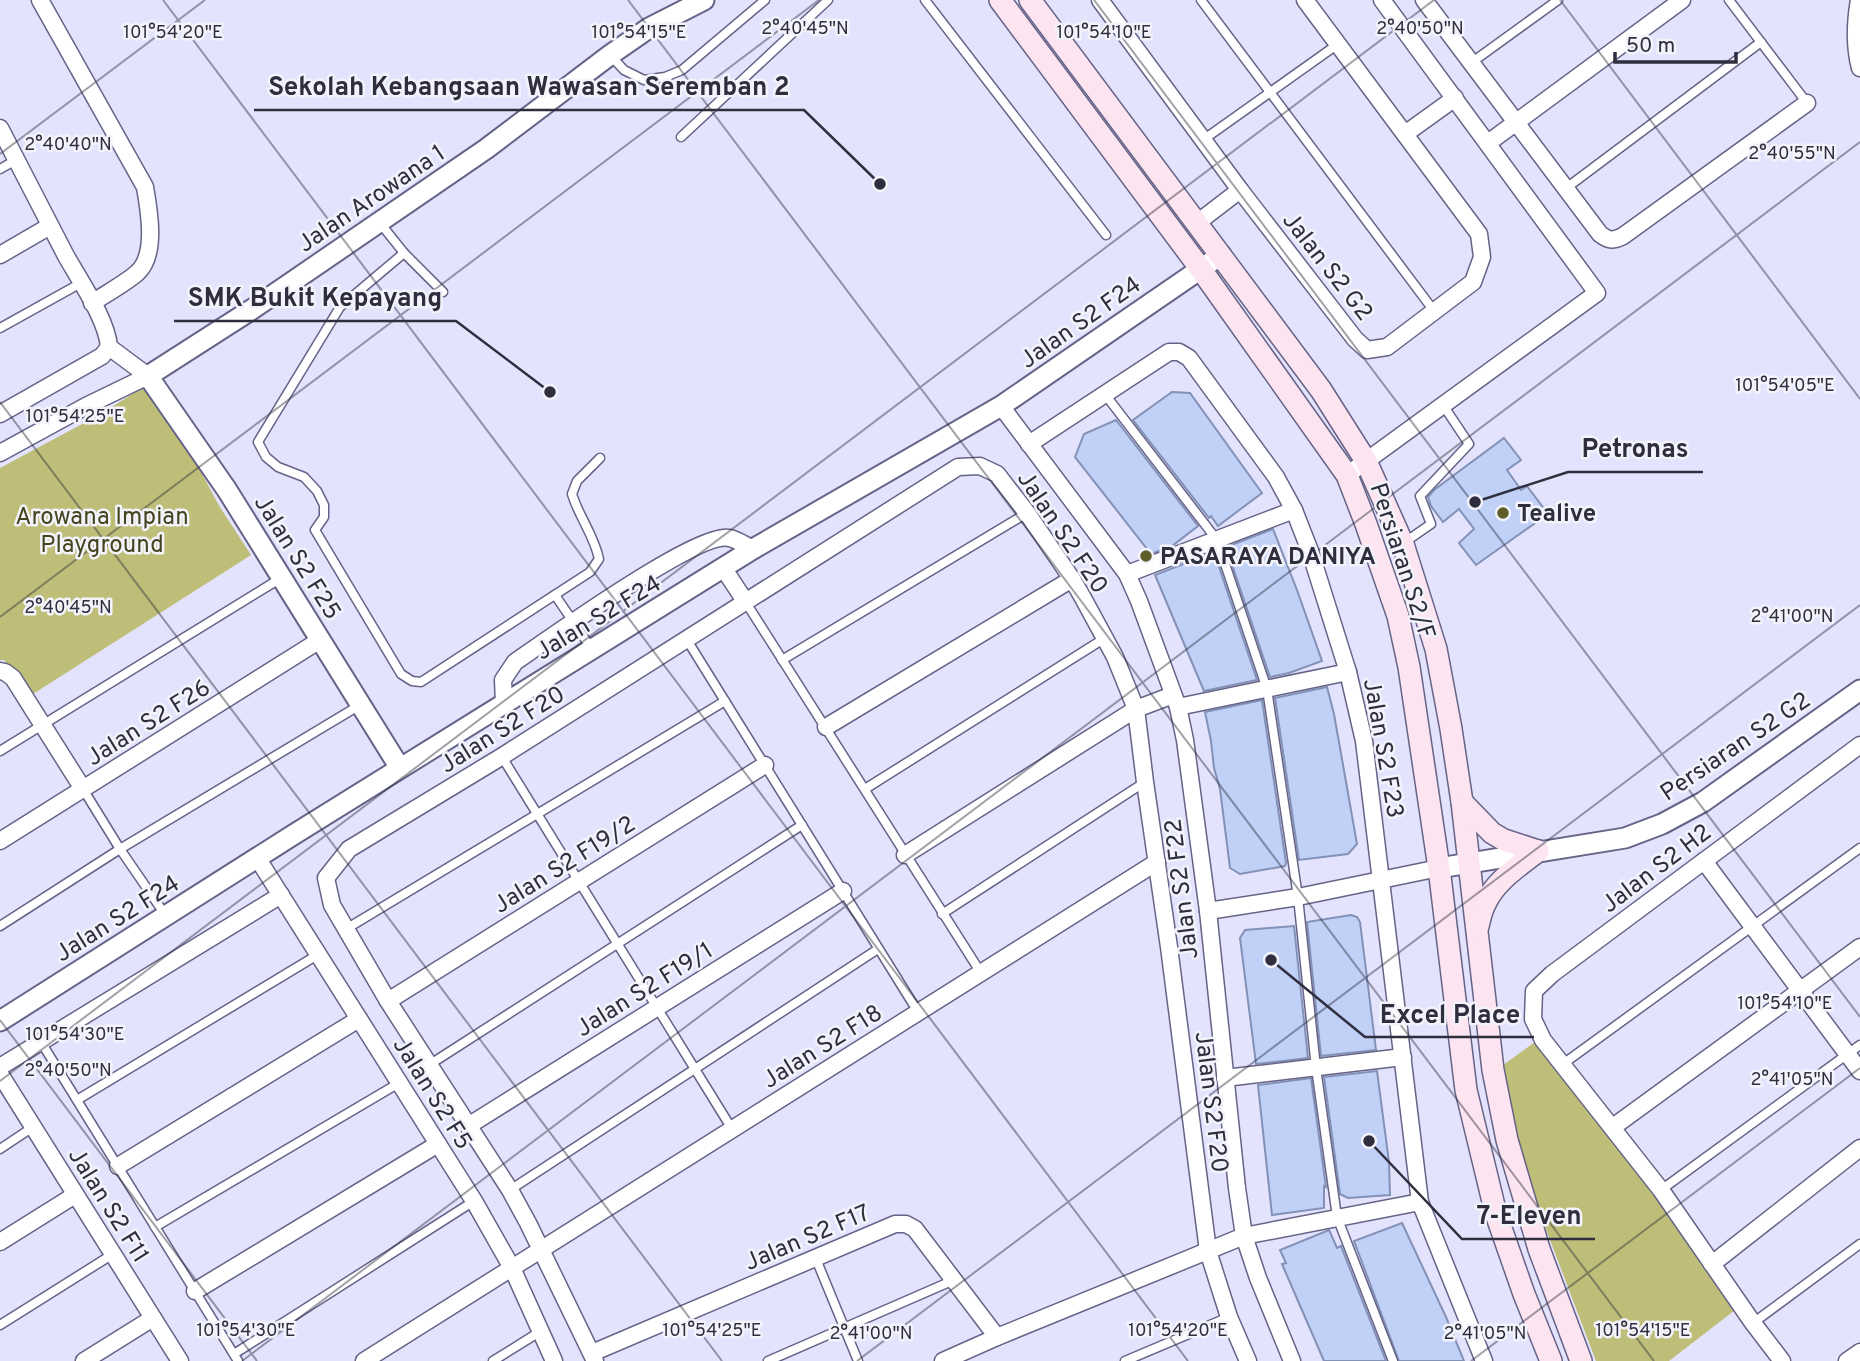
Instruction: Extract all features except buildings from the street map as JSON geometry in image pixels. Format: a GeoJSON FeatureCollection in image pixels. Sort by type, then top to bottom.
{"type":"FeatureCollection","features":[{"type":"Feature","properties":{"kind":"main road","name":"Persiaran S2/F"},"geometry":{"type":"LineString","coordinates":[[1000,0],[1200,268],[1347,475],[1398,616],[1416,707],[1466,1090],[1496,1214],[1551,1361]]}},
{"type":"Feature","properties":{"kind":"main road","name":"Persiaran S2/F"},"geometry":{"type":"LineString","coordinates":[[1030,0],[1321,390],[1366,461],[1403,544],[1436,649],[1451,729],[1493,1070],[1507,1140],[1539,1249],[1581,1361]]}},
{"type":"Feature","properties":{"kind":"main road"},"geometry":{"type":"LineString","coordinates":[[1462,802],[1492,833],[1504,840],[1538,851]]}},
{"type":"Feature","properties":{"kind":"main road"},"geometry":{"type":"LineString","coordinates":[[1477,930],[1490,893],[1538,851]]}},
{"type":"Feature","properties":{"kind":"street"},"geometry":{"type":"LineString","coordinates":[[40,0],[145,187],[149,210],[149,253],[139,272],[92,303]]}},
{"type":"Feature","properties":{"kind":"street","name":"Jalan Arowana 1"},"geometry":{"type":"LineString","coordinates":[[649,28],[677,0]]}},
{"type":"Feature","properties":{"kind":"street","name":"Jalan Arowana 1"},"geometry":{"type":"LineString","coordinates":[[0,453],[148,376],[251,310],[486,149],[649,28],[704,0]]}},
{"type":"Feature","properties":{"kind":"street","name":"Jalan S2 G2"},"geometry":{"type":"LineString","coordinates":[[1100,0],[1355,340],[1367,350],[1387,347],[1473,282],[1482,257],[1479,234],[1305,0]]}},
{"type":"Feature","properties":{"kind":"street"},"geometry":{"type":"LineString","coordinates":[[1347,475],[1597,293],[1382,0]]}},
{"type":"Feature","properties":{"kind":"street"},"geometry":{"type":"LineString","coordinates":[[1425,0],[1565,189],[1607,240],[1623,236],[1807,103]]}},
{"type":"Feature","properties":{"kind":"street"},"geometry":{"type":"LineString","coordinates":[[1488,143],[1682,0]]}},
{"type":"Feature","properties":{"kind":"street"},"geometry":{"type":"LineString","coordinates":[[1859,0],[1855,46],[1860,67]]}},
{"type":"Feature","properties":{"kind":"street"},"geometry":{"type":"LineString","coordinates":[[1405,134],[1455,97]]}},
{"type":"Feature","properties":{"kind":"street"},"geometry":{"type":"LineString","coordinates":[[0,128],[104,327],[109,347],[148,376]]}},
{"type":"Feature","properties":{"kind":"street"},"geometry":{"type":"LineString","coordinates":[[1197,223],[1240,190]]}},
{"type":"Feature","properties":{"kind":"street"},"geometry":{"type":"LineString","coordinates":[[0,255],[50,226]]}},
{"type":"Feature","properties":{"kind":"street","name":"Jalan S2 F24"},"geometry":{"type":"LineString","coordinates":[[0,1021],[753,549],[1002,406],[1221,255]]}},
{"type":"Feature","properties":{"kind":"street"},"geometry":{"type":"LineString","coordinates":[[0,414],[102,356],[109,347]]}},
{"type":"Feature","properties":{"kind":"street","name":"Jalan S2 F23"},"geometry":{"type":"LineString","coordinates":[[1030,444],[1169,352],[1179,352],[1189,358],[1276,477],[1294,510],[1310,551],[1348,672],[1364,741],[1420,1202],[1483,1361]]}},
{"type":"Feature","properties":{"kind":"street","name":"Jalan S2 F25"},"geometry":{"type":"LineString","coordinates":[[148,376],[282,577],[400,768]]}},
{"type":"Feature","properties":{"kind":"street","name":"Jalan S2 F22"},"geometry":{"type":"LineString","coordinates":[[1002,406],[1126,574],[1139,601],[1175,701],[1185,740],[1208,911],[1244,1236],[1292,1361]]}},
{"type":"Feature","properties":{"kind":"street","name":"Jalan S2 F20"},"geometry":{"type":"LineString","coordinates":[[594,1357],[510,1190],[388,1001],[332,905],[326,878],[349,849],[501,757],[958,467],[980,466],[997,474],[1072,579],[1115,657],[1136,709],[1208,1251],[1229,1317],[1248,1361]]}},
{"type":"Feature","properties":{"kind":"street"},"geometry":{"type":"LineString","coordinates":[[1126,574],[1294,510]]}},
{"type":"Feature","properties":{"kind":"street"},"geometry":{"type":"LineString","coordinates":[[504,703],[503,680],[515,662],[671,559],[705,542],[727,537],[753,549]]}},
{"type":"Feature","properties":{"kind":"street"},"geometry":{"type":"LineString","coordinates":[[724,569],[745,601]]}},
{"type":"Feature","properties":{"kind":"street"},"geometry":{"type":"LineString","coordinates":[[826,727],[1072,579]]}},
{"type":"Feature","properties":{"kind":"street","name":"Jalan S2 F26"},"geometry":{"type":"LineString","coordinates":[[0,841],[320,640]]}},
{"type":"Feature","properties":{"kind":"street"},"geometry":{"type":"LineString","coordinates":[[0,671],[13,678],[83,789]]}},
{"type":"Feature","properties":{"kind":"street"},"geometry":{"type":"LineString","coordinates":[[905,855],[1136,709],[1267,689],[1348,672]]}},
{"type":"Feature","properties":{"kind":"street","name":"Persiaran S2 G2"},"geometry":{"type":"LineString","coordinates":[[1439,868],[1625,838],[1662,824],[1703,802],[1860,690]]}},
{"type":"Feature","properties":{"kind":"street","name":"Jalan S2 H2"},"geometry":{"type":"LineString","coordinates":[[1563,1064],[1543,1040],[1533,1019],[1534,991],[1552,974],[1854,749]]}},
{"type":"Feature","properties":{"kind":"street","name":"Jalan S2 F19/2"},"geometry":{"type":"LineString","coordinates":[[388,1001],[765,765]]}},
{"type":"Feature","properties":{"kind":"street","name":"Jalan S2 F5"},"geometry":{"type":"LineString","coordinates":[[258,859],[474,1201],[512,1268],[554,1361]]}},
{"type":"Feature","properties":{"kind":"street"},"geometry":{"type":"LineString","coordinates":[[1704,861],[1801,991],[1854,1050],[1860,1071]]}},
{"type":"Feature","properties":{"kind":"street","name":"Jalan S2 F18"},"geometry":{"type":"LineString","coordinates":[[364,1361],[1157,862]]}},
{"type":"Feature","properties":{"kind":"street"},"geometry":{"type":"LineString","coordinates":[[1208,911],[1298,897],[1439,868]]}},
{"type":"Feature","properties":{"kind":"street","name":"Jalan S2 F19/1"},"geometry":{"type":"LineString","coordinates":[[468,1126],[843,891]]}},
{"type":"Feature","properties":{"kind":"street"},"geometry":{"type":"LineString","coordinates":[[0,1067],[281,895]]}},
{"type":"Feature","properties":{"kind":"street"},"geometry":{"type":"LineString","coordinates":[[1613,1127],[1860,947]]}},
{"type":"Feature","properties":{"kind":"street"},"geometry":{"type":"LineString","coordinates":[[118,1167],[359,1019]]}},
{"type":"Feature","properties":{"kind":"street"},"geometry":{"type":"LineString","coordinates":[[1225,1078],[1403,1056]]}},
{"type":"Feature","properties":{"kind":"street"},"geometry":{"type":"LineString","coordinates":[[1563,1064],[1661,1190],[1782,1361]]}},
{"type":"Feature","properties":{"kind":"street","name":"Jalan S2 F11"},"geometry":{"type":"LineString","coordinates":[[0,1074],[180,1361]]}},
{"type":"Feature","properties":{"kind":"street"},"geometry":{"type":"LineString","coordinates":[[195,1291],[438,1144]]}},
{"type":"Feature","properties":{"kind":"street"},"geometry":{"type":"LineString","coordinates":[[1712,1264],[1860,1148]]}},
{"type":"Feature","properties":{"kind":"street"},"geometry":{"type":"LineString","coordinates":[[0,1242],[75,1195]]}},
{"type":"Feature","properties":{"kind":"street"},"geometry":{"type":"LineString","coordinates":[[943,1361],[973,1355],[997,1337],[1244,1236],[1420,1202]]}},
{"type":"Feature","properties":{"kind":"street","name":"Jalan S2 F17"},"geometry":{"type":"LineString","coordinates":[[594,1357],[895,1224],[905,1224],[915,1229],[997,1337]]}},
{"type":"Feature","properties":{"kind":"street"},"geometry":{"type":"LineString","coordinates":[[84,1361],[153,1318]]}},
{"type":"Feature","properties":{"kind":"street"},"geometry":{"type":"LineString","coordinates":[[1847,1361],[1860,1352]]}},
{"type":"Feature","properties":{"kind":"lane"},"geometry":{"type":"LineString","coordinates":[[610,55],[624,70],[644,80],[665,77],[682,70],[765,0]]}},
{"type":"Feature","properties":{"kind":"lane"},"geometry":{"type":"LineString","coordinates":[[681,137],[828,0]]}},
{"type":"Feature","properties":{"kind":"lane"},"geometry":{"type":"LineString","coordinates":[[925,0],[1106,235]]}},
{"type":"Feature","properties":{"kind":"lane"},"geometry":{"type":"LineString","coordinates":[[1201,0],[1434,311]]}},
{"type":"Feature","properties":{"kind":"lane"},"geometry":{"type":"LineString","coordinates":[[1471,63],[1558,0]]}},
{"type":"Feature","properties":{"kind":"lane"},"geometry":{"type":"LineString","coordinates":[[1729,0],[1807,103]]}},
{"type":"Feature","properties":{"kind":"lane"},"geometry":{"type":"LineString","coordinates":[[1565,189],[1761,42]]}},
{"type":"Feature","properties":{"kind":"lane"},"geometry":{"type":"LineString","coordinates":[[1203,140],[1338,44]]}},
{"type":"Feature","properties":{"kind":"lane"},"geometry":{"type":"LineString","coordinates":[[0,169],[16,160]]}},
{"type":"Feature","properties":{"kind":"lane"},"geometry":{"type":"LineString","coordinates":[[379,222],[404,253],[443,292]]}},
{"type":"Feature","properties":{"kind":"lane"},"geometry":{"type":"LineString","coordinates":[[404,253],[341,307],[258,442],[266,457],[278,467],[304,477],[317,491],[324,505],[324,516],[315,530],[401,674],[412,681],[421,682],[590,572],[599,559],[596,543],[576,507],[572,494],[577,481],[600,458]]}},
{"type":"Feature","properties":{"kind":"lane"},"geometry":{"type":"LineString","coordinates":[[0,328],[81,283]]}},
{"type":"Feature","properties":{"kind":"lane"},"geometry":{"type":"LineString","coordinates":[[1104,393],[1217,540],[1267,689],[1298,897],[1316,1068],[1336,1217],[1394,1361]]}},
{"type":"Feature","properties":{"kind":"lane"},"geometry":{"type":"LineString","coordinates":[[1403,544],[1431,523],[1420,496],[1469,444],[1443,405]]}},
{"type":"Feature","properties":{"kind":"lane"},"geometry":{"type":"LineString","coordinates":[[782,660],[1027,513]]}},
{"type":"Feature","properties":{"kind":"lane"},"geometry":{"type":"LineString","coordinates":[[0,751],[282,577]]}},
{"type":"Feature","properties":{"kind":"lane"},"geometry":{"type":"LineString","coordinates":[[555,595],[592,651]]}},
{"type":"Feature","properties":{"kind":"lane"},"geometry":{"type":"LineString","coordinates":[[745,601],[981,973]]}},
{"type":"Feature","properties":{"kind":"lane"},"geometry":{"type":"LineString","coordinates":[[865,789],[1105,638]]}},
{"type":"Feature","properties":{"kind":"lane"},"geometry":{"type":"LineString","coordinates":[[687,640],[918,1013]]}},
{"type":"Feature","properties":{"kind":"lane"},"geometry":{"type":"LineString","coordinates":[[346,929],[725,701]]}},
{"type":"Feature","properties":{"kind":"lane"},"geometry":{"type":"LineString","coordinates":[[0,926],[120,849],[360,705]]}},
{"type":"Feature","properties":{"kind":"lane"},"geometry":{"type":"LineString","coordinates":[[501,757],[732,1129]]}},
{"type":"Feature","properties":{"kind":"lane"},"geometry":{"type":"LineString","coordinates":[[942,914],[1144,782]]}},
{"type":"Feature","properties":{"kind":"lane"},"geometry":{"type":"LineString","coordinates":[[83,789],[166,916]]}},
{"type":"Feature","properties":{"kind":"lane"},"geometry":{"type":"LineString","coordinates":[[429,1065],[802,825]]}},
{"type":"Feature","properties":{"kind":"lane"},"geometry":{"type":"LineString","coordinates":[[1563,1064],[1860,848]]}},
{"type":"Feature","properties":{"kind":"lane"},"geometry":{"type":"LineString","coordinates":[[510,1190],[878,948]]}},
{"type":"Feature","properties":{"kind":"lane"},"geometry":{"type":"LineString","coordinates":[[77,1100],[319,954]]}},
{"type":"Feature","properties":{"kind":"lane"},"geometry":{"type":"LineString","coordinates":[[41,1042],[236,1357],[474,1201]]}},
{"type":"Feature","properties":{"kind":"lane"},"geometry":{"type":"LineString","coordinates":[[1661,1190],[1854,1050]]}},
{"type":"Feature","properties":{"kind":"lane"},"geometry":{"type":"LineString","coordinates":[[155,1227],[399,1083]]}},
{"type":"Feature","properties":{"kind":"lane"},"geometry":{"type":"LineString","coordinates":[[0,1149],[33,1127]]}},
{"type":"Feature","properties":{"kind":"lane"},"geometry":{"type":"LineString","coordinates":[[1753,1323],[1860,1244]]}},
{"type":"Feature","properties":{"kind":"lane"},"geometry":{"type":"LineString","coordinates":[[0,1325],[113,1254]]}},
{"type":"Feature","properties":{"kind":"lane"},"geometry":{"type":"LineString","coordinates":[[816,1259],[858,1361]]}},
{"type":"Feature","properties":{"kind":"lane"},"geometry":{"type":"LineString","coordinates":[[768,1361],[954,1280]]}},
{"type":"Feature","properties":{"kind":"lane"},"geometry":{"type":"LineString","coordinates":[[1125,1361],[1229,1317]]}},
{"type":"Feature","properties":{"kind":"lane"},"geometry":{"type":"LineString","coordinates":[[493,1361],[541,1331]]}},
{"type":"Feature","properties":{"kind":"green space","name":"Arowana Impian Playground"},"geometry":{"type":"Polygon","coordinates":[[[153,381],[218,504],[251,555],[33,694],[4,660],[0,660],[0,468],[99,415],[153,381]]]}},
{"type":"Feature","properties":{"kind":"green space"},"geometry":{"type":"Polygon","coordinates":[[[1539,1039],[1739,1307],[1669,1361],[1596,1361],[1511,1137],[1499,1068],[1539,1039]]]}},
{"type":"Feature","properties":{"kind":"place","name":"Sekolah Kebangsaan Wawasan Seremban 2"},"geometry":{"type":"Point","coordinates":[880,184]}},
{"type":"Feature","properties":{"kind":"place","name":"SMK Bukit Kepayang"},"geometry":{"type":"Point","coordinates":[550,392]}},
{"type":"Feature","properties":{"kind":"place","name":"Petronas"},"geometry":{"type":"Point","coordinates":[1475,502]}},
{"type":"Feature","properties":{"kind":"place","name":"Tealive"},"geometry":{"type":"Point","coordinates":[1503,513]}},
{"type":"Feature","properties":{"kind":"place","name":"PASARAYA DANIYA"},"geometry":{"type":"Point","coordinates":[1146,556]}},
{"type":"Feature","properties":{"kind":"place","name":"Excel Place"},"geometry":{"type":"Point","coordinates":[1271,960]}},
{"type":"Feature","properties":{"kind":"place","name":"7-Eleven"},"geometry":{"type":"Point","coordinates":[1369,1141]}}]}
